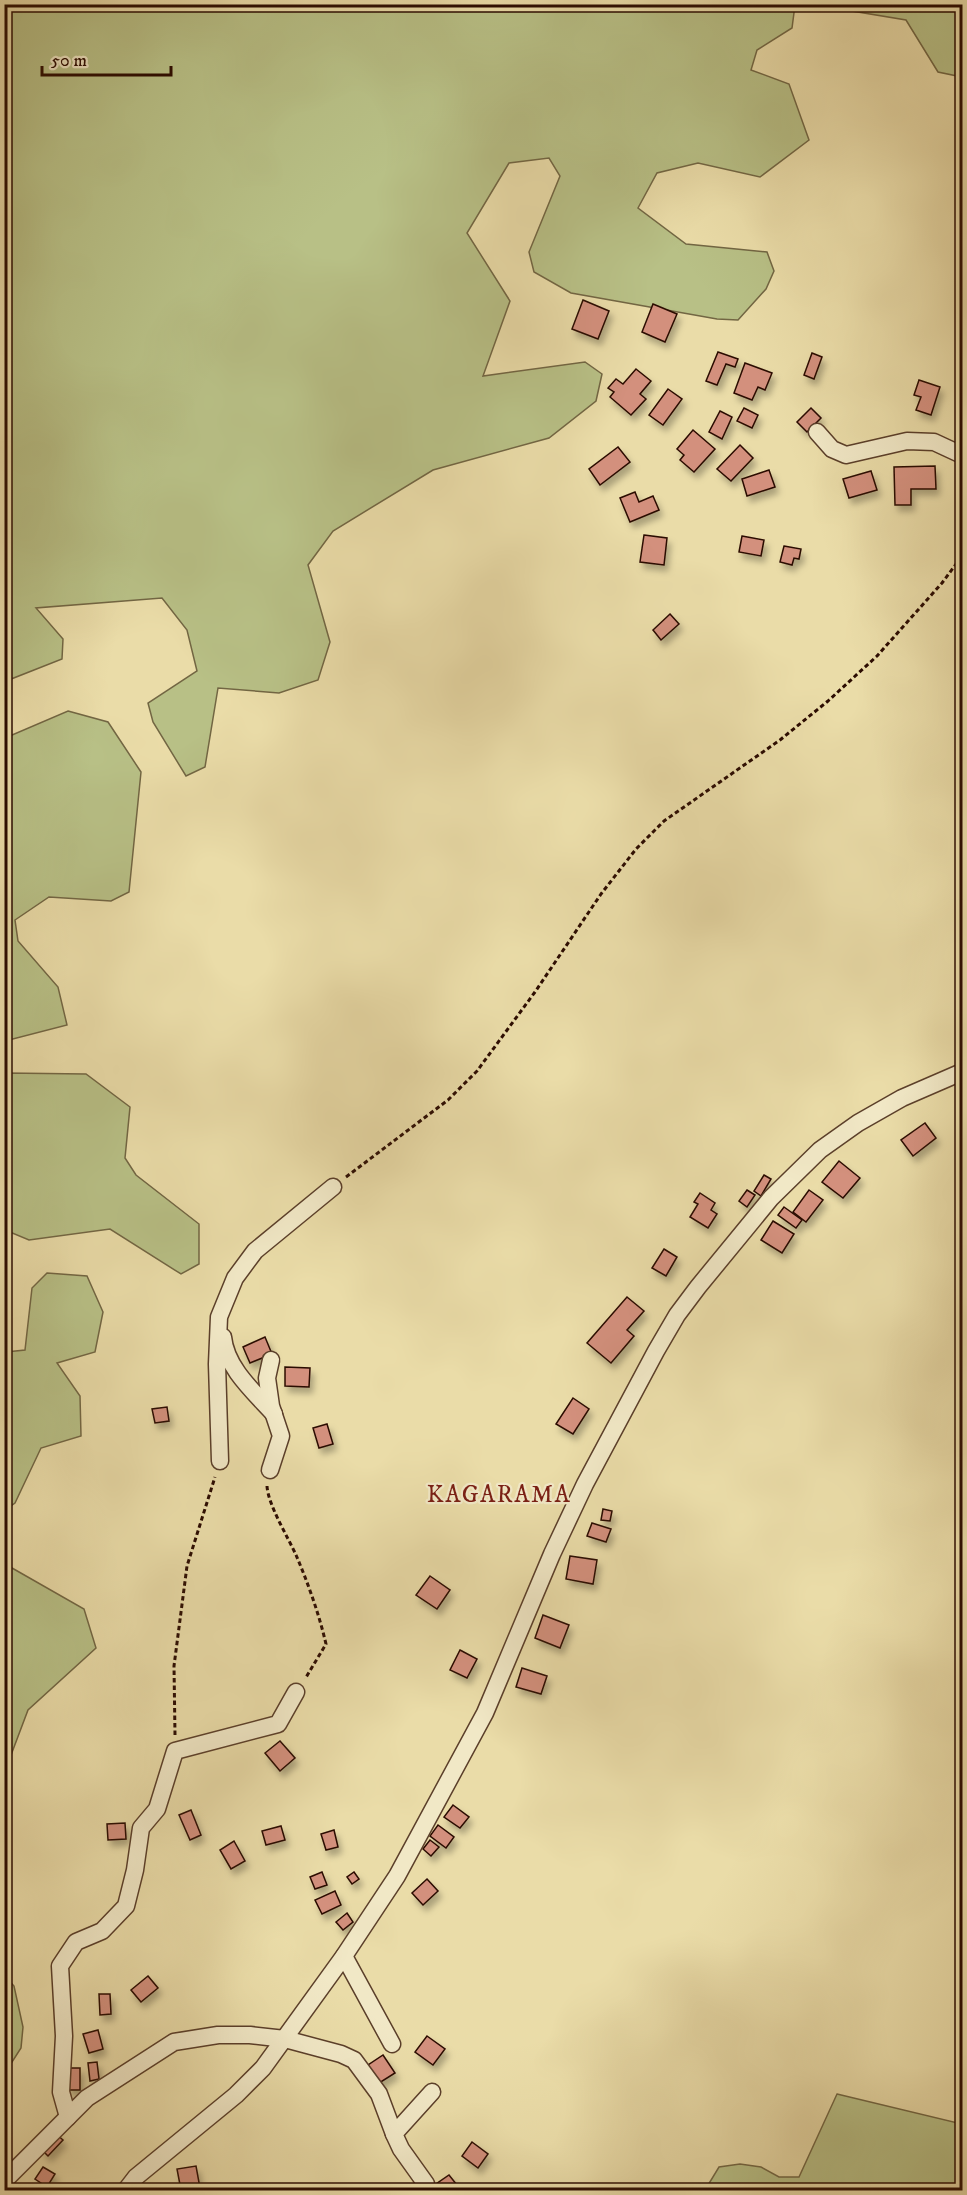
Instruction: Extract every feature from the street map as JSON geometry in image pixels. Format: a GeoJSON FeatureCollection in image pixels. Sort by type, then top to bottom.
{"type":"FeatureCollection","features":[{"type":"Feature","properties":{"kind":"street"},"geometry":{"type":"LineString","coordinates":[[817,432],[832,449],[846,456],[907,441],[934,442],[963,455]]}},
{"type":"Feature","properties":{"kind":"street"},"geometry":{"type":"LineString","coordinates":[[126,2190],[136,2177],[236,2095],[263,2068],[344,1956],[397,1876],[485,1713],[552,1554],[585,1484],[677,1315],[771,1198],[820,1150],[858,1123],[893,1103],[963,1071]]}},
{"type":"Feature","properties":{"kind":"street"},"geometry":{"type":"LineString","coordinates":[[220,1461],[216,1365],[219,1317],[235,1278],[255,1251],[333,1187]]}},
{"type":"Feature","properties":{"kind":"street"},"geometry":{"type":"LineString","coordinates":[[219,1317],[224,1350],[242,1379],[274,1414]]}},
{"type":"Feature","properties":{"kind":"street"},"geometry":{"type":"LineString","coordinates":[[270,1470],[281,1436],[267,1378],[271,1360]]}},
{"type":"Feature","properties":{"kind":"street"},"geometry":{"type":"LineString","coordinates":[[68,2117],[61,2092],[64,2036],[60,1966],[76,1942],[102,1931],[126,1906],[135,1870],[141,1828],[158,1809],[175,1751],[278,1724],[296,1692]]}},
{"type":"Feature","properties":{"kind":"street"},"geometry":{"type":"LineString","coordinates":[[344,1956],[392,2044]]}},
{"type":"Feature","properties":{"kind":"street"},"geometry":{"type":"LineString","coordinates":[[4,2181],[87,2098],[174,2042],[218,2035],[250,2035],[285,2039],[341,2054],[354,2060],[380,2094],[401,2149],[426,2184]]}},
{"type":"Feature","properties":{"kind":"street"},"geometry":{"type":"LineString","coordinates":[[394,2134],[432,2092]]}},
{"type":"Feature","properties":{"kind":"street"},"geometry":{"type":"LineString","coordinates":[[8,2190],[26,2161]]}},
{"type":"Feature","properties":{"kind":"path"},"geometry":{"type":"LineString","coordinates":[[333,1187],[448,1100],[477,1071],[535,992],[601,894],[636,849],[664,821],[780,740],[828,701],[877,656],[942,584],[962,556]]}},
{"type":"Feature","properties":{"kind":"path"},"geometry":{"type":"LineString","coordinates":[[175,1751],[174,1666],[187,1566],[220,1461]]}},
{"type":"Feature","properties":{"kind":"path"},"geometry":{"type":"LineString","coordinates":[[270,1470],[267,1489],[297,1557],[322,1626],[326,1644],[296,1692]]}},
{"type":"Feature","properties":{"kind":"green space"},"geometry":{"type":"Polygon","coordinates":[[[4,5],[795,5],[792,28],[757,50],[751,70],[789,84],[809,140],[760,177],[698,163],[657,173],[638,208],[686,244],[767,252],[774,271],[766,289],[738,320],[717,319],[571,293],[534,272],[529,252],[560,176],[549,158],[509,163],[467,233],[510,301],[483,376],[585,362],[602,374],[596,401],[549,438],[433,470],[333,531],[308,565],[330,642],[318,680],[279,693],[218,688],[205,767],[186,776],[153,722],[148,703],[197,671],[187,630],[162,598],[36,608],[63,639],[62,659],[5,680],[4,5]]]}},
{"type":"Feature","properties":{"kind":"green space"},"geometry":{"type":"Polygon","coordinates":[[[844,5],[962,5],[962,77],[938,72],[906,20],[846,10],[844,5]]]}},
{"type":"Feature","properties":{"kind":"green space"},"geometry":{"type":"Polygon","coordinates":[[[68,711],[108,722],[141,772],[129,892],[111,901],[49,897],[15,920],[18,941],[58,987],[67,1025],[9,1040],[4,1038],[5,738],[68,711]]]}},
{"type":"Feature","properties":{"kind":"green space"},"geometry":{"type":"Polygon","coordinates":[[[5,1073],[86,1074],[130,1107],[125,1158],[136,1175],[199,1224],[199,1264],[181,1274],[110,1229],[29,1240],[5,1230],[5,1073]]]}},
{"type":"Feature","properties":{"kind":"green space"},"geometry":{"type":"Polygon","coordinates":[[[47,1273],[87,1276],[103,1312],[95,1352],[57,1363],[80,1396],[81,1436],[41,1448],[15,1503],[5,1510],[5,1350],[6,1352],[25,1350],[32,1288],[47,1273]]]}},
{"type":"Feature","properties":{"kind":"green space"},"geometry":{"type":"Polygon","coordinates":[[[5,1564],[84,1609],[96,1648],[28,1710],[5,1771],[5,1564]]]}},
{"type":"Feature","properties":{"kind":"green space"},"geometry":{"type":"Polygon","coordinates":[[[5,1976],[14,1986],[23,2027],[21,2048],[5,2073],[5,1976]]]}},
{"type":"Feature","properties":{"kind":"green space"},"geometry":{"type":"Polygon","coordinates":[[[837,2094],[962,2124],[962,2190],[705,2190],[719,2167],[740,2164],[761,2167],[779,2177],[799,2177],[837,2094]]]}},
{"type":"Feature","properties":{"kind":"building"},"geometry":{"type":"Polygon","coordinates":[[[583,300],[609,311],[598,339],[572,329],[583,300]]]}},
{"type":"Feature","properties":{"kind":"building"},"geometry":{"type":"Polygon","coordinates":[[[653,304],[677,314],[665,342],[642,332],[653,304]]]}},
{"type":"Feature","properties":{"kind":"building"},"geometry":{"type":"Polygon","coordinates":[[[718,352],[738,359],[735,367],[726,364],[717,385],[706,381],[718,352]]]}},
{"type":"Feature","properties":{"kind":"building"},"geometry":{"type":"Polygon","coordinates":[[[812,353],[822,357],[814,379],[804,375],[812,353]]]}},
{"type":"Feature","properties":{"kind":"building"},"geometry":{"type":"Polygon","coordinates":[[[745,363],[772,373],[765,390],[758,387],[752,400],[734,393],[745,363]]]}},
{"type":"Feature","properties":{"kind":"building"},"geometry":{"type":"Polygon","coordinates":[[[636,369],[651,381],[640,394],[646,399],[631,415],[610,397],[614,392],[608,388],[616,379],[623,384],[636,369]]]}},
{"type":"Feature","properties":{"kind":"building"},"geometry":{"type":"Polygon","coordinates":[[[919,380],[940,387],[931,415],[916,410],[921,397],[914,395],[919,380]]]}},
{"type":"Feature","properties":{"kind":"building"},"geometry":{"type":"Polygon","coordinates":[[[668,389],[682,399],[663,425],[649,415],[668,389]]]}},
{"type":"Feature","properties":{"kind":"building"},"geometry":{"type":"Polygon","coordinates":[[[744,408],[758,415],[752,428],[737,421],[744,408]]]}},
{"type":"Feature","properties":{"kind":"building"},"geometry":{"type":"Polygon","coordinates":[[[811,408],[821,418],[807,432],[797,422],[811,408]]]}},
{"type":"Feature","properties":{"kind":"building"},"geometry":{"type":"Polygon","coordinates":[[[720,411],[732,417],[722,439],[709,432],[720,411]]]}},
{"type":"Feature","properties":{"kind":"building"},"geometry":{"type":"Polygon","coordinates":[[[693,430],[715,449],[694,472],[680,460],[684,455],[677,449],[693,430]]]}},
{"type":"Feature","properties":{"kind":"building"},"geometry":{"type":"Polygon","coordinates":[[[740,445],[753,458],[731,481],[717,469],[740,445]]]}},
{"type":"Feature","properties":{"kind":"building"},"geometry":{"type":"Polygon","coordinates":[[[618,447],[630,462],[600,485],[589,469],[618,447]]]}},
{"type":"Feature","properties":{"kind":"building"},"geometry":{"type":"Polygon","coordinates":[[[935,466],[936,489],[911,489],[911,505],[895,505],[894,467],[935,466]]]}},
{"type":"Feature","properties":{"kind":"building"},"geometry":{"type":"Polygon","coordinates":[[[769,470],[775,487],[747,496],[742,479],[769,470]]]}},
{"type":"Feature","properties":{"kind":"building"},"geometry":{"type":"Polygon","coordinates":[[[871,471],[877,490],[849,498],[843,479],[871,471]]]}},
{"type":"Feature","properties":{"kind":"building"},"geometry":{"type":"Polygon","coordinates":[[[635,492],[639,502],[653,496],[659,510],[630,522],[620,498],[635,492]]]}},
{"type":"Feature","properties":{"kind":"building"},"geometry":{"type":"Polygon","coordinates":[[[644,535],[667,538],[664,565],[640,562],[644,535]]]}},
{"type":"Feature","properties":{"kind":"building"},"geometry":{"type":"Polygon","coordinates":[[[742,536],[764,540],[761,556],[739,552],[742,536]]]}},
{"type":"Feature","properties":{"kind":"building"},"geometry":{"type":"Polygon","coordinates":[[[784,546],[801,549],[799,559],[794,558],[792,565],[780,562],[784,546]]]}},
{"type":"Feature","properties":{"kind":"building"},"geometry":{"type":"Polygon","coordinates":[[[670,614],[679,624],[661,640],[653,630],[670,614]]]}},
{"type":"Feature","properties":{"kind":"building"},"geometry":{"type":"Polygon","coordinates":[[[925,1123],[936,1138],[913,1156],[901,1140],[925,1123]]]}},
{"type":"Feature","properties":{"kind":"building"},"geometry":{"type":"Polygon","coordinates":[[[839,1161],[860,1178],[843,1198],[822,1182],[839,1161]]]}},
{"type":"Feature","properties":{"kind":"building"},"geometry":{"type":"Polygon","coordinates":[[[764,1175],[771,1179],[761,1196],[754,1191],[764,1175]]]}},
{"type":"Feature","properties":{"kind":"building"},"geometry":{"type":"Polygon","coordinates":[[[747,1190],[755,1195],[747,1207],[739,1201],[747,1190]]]}},
{"type":"Feature","properties":{"kind":"building"},"geometry":{"type":"Polygon","coordinates":[[[809,1190],[823,1200],[806,1222],[793,1212],[809,1190]]]}},
{"type":"Feature","properties":{"kind":"building"},"geometry":{"type":"Polygon","coordinates":[[[700,1193],[715,1203],[711,1210],[717,1214],[708,1228],[690,1217],[698,1204],[694,1202],[700,1193]]]}},
{"type":"Feature","properties":{"kind":"building"},"geometry":{"type":"Polygon","coordinates":[[[784,1207],[802,1220],[796,1228],[778,1215],[784,1207]]]}},
{"type":"Feature","properties":{"kind":"building"},"geometry":{"type":"Polygon","coordinates":[[[773,1221],[794,1234],[782,1253],[761,1240],[773,1221]]]}},
{"type":"Feature","properties":{"kind":"building"},"geometry":{"type":"Polygon","coordinates":[[[664,1249],[677,1257],[666,1276],[652,1268],[664,1249]]]}},
{"type":"Feature","properties":{"kind":"building"},"geometry":{"type":"Polygon","coordinates":[[[627,1297],[644,1311],[627,1330],[634,1336],[611,1363],[587,1343],[627,1297]]]}},
{"type":"Feature","properties":{"kind":"building"},"geometry":{"type":"Polygon","coordinates":[[[265,1337],[272,1354],[250,1363],[243,1347],[265,1337]]]}},
{"type":"Feature","properties":{"kind":"building"},"geometry":{"type":"Polygon","coordinates":[[[285,1367],[310,1368],[309,1387],[285,1386],[285,1367]]]}},
{"type":"Feature","properties":{"kind":"building"},"geometry":{"type":"Polygon","coordinates":[[[573,1398],[589,1409],[573,1434],[556,1424],[573,1398]]]}},
{"type":"Feature","properties":{"kind":"building"},"geometry":{"type":"Polygon","coordinates":[[[167,1407],[169,1421],[155,1423],[152,1409],[167,1407]]]}},
{"type":"Feature","properties":{"kind":"building"},"geometry":{"type":"Polygon","coordinates":[[[327,1424],[333,1444],[319,1448],[313,1428],[327,1424]]]}},
{"type":"Feature","properties":{"kind":"building"},"geometry":{"type":"Polygon","coordinates":[[[603,1509],[612,1511],[610,1521],[601,1520],[603,1509]]]}},
{"type":"Feature","properties":{"kind":"building"},"geometry":{"type":"Polygon","coordinates":[[[592,1523],[611,1529],[606,1542],[587,1536],[592,1523]]]}},
{"type":"Feature","properties":{"kind":"building"},"geometry":{"type":"Polygon","coordinates":[[[570,1556],[597,1560],[593,1584],[566,1579],[570,1556]]]}},
{"type":"Feature","properties":{"kind":"building"},"geometry":{"type":"Polygon","coordinates":[[[430,1576],[450,1590],[437,1609],[416,1595],[430,1576]]]}},
{"type":"Feature","properties":{"kind":"building"},"geometry":{"type":"Polygon","coordinates":[[[543,1615],[569,1625],[560,1648],[535,1638],[543,1615]]]}},
{"type":"Feature","properties":{"kind":"building"},"geometry":{"type":"Polygon","coordinates":[[[460,1650],[477,1659],[467,1678],[450,1670],[460,1650]]]}},
{"type":"Feature","properties":{"kind":"building"},"geometry":{"type":"Polygon","coordinates":[[[522,1668],[547,1676],[541,1694],[516,1687],[522,1668]]]}},
{"type":"Feature","properties":{"kind":"building"},"geometry":{"type":"Polygon","coordinates":[[[280,1741],[295,1758],[280,1771],[265,1753],[280,1741]]]}},
{"type":"Feature","properties":{"kind":"building"},"geometry":{"type":"Polygon","coordinates":[[[453,1805],[469,1817],[460,1828],[444,1817],[453,1805]]]}},
{"type":"Feature","properties":{"kind":"building"},"geometry":{"type":"Polygon","coordinates":[[[191,1810],[201,1835],[190,1840],[179,1815],[191,1810]]]}},
{"type":"Feature","properties":{"kind":"building"},"geometry":{"type":"Polygon","coordinates":[[[125,1823],[126,1839],[108,1840],[107,1824],[125,1823]]]}},
{"type":"Feature","properties":{"kind":"building"},"geometry":{"type":"Polygon","coordinates":[[[438,1825],[454,1837],[446,1848],[430,1836],[438,1825]]]}},
{"type":"Feature","properties":{"kind":"building"},"geometry":{"type":"Polygon","coordinates":[[[281,1826],[285,1840],[266,1845],[262,1831],[281,1826]]]}},
{"type":"Feature","properties":{"kind":"building"},"geometry":{"type":"Polygon","coordinates":[[[334,1830],[338,1847],[326,1850],[321,1834],[334,1830]]]}},
{"type":"Feature","properties":{"kind":"building"},"geometry":{"type":"Polygon","coordinates":[[[430,1840],[439,1847],[431,1856],[423,1849],[430,1840]]]}},
{"type":"Feature","properties":{"kind":"building"},"geometry":{"type":"Polygon","coordinates":[[[234,1841],[245,1861],[231,1869],[220,1850],[234,1841]]]}},
{"type":"Feature","properties":{"kind":"building"},"geometry":{"type":"Polygon","coordinates":[[[322,1872],[327,1885],[315,1889],[310,1877],[322,1872]]]}},
{"type":"Feature","properties":{"kind":"building"},"geometry":{"type":"Polygon","coordinates":[[[354,1872],[359,1879],[352,1884],[347,1877],[354,1872]]]}},
{"type":"Feature","properties":{"kind":"building"},"geometry":{"type":"Polygon","coordinates":[[[427,1879],[438,1891],[423,1905],[412,1893],[427,1879]]]}},
{"type":"Feature","properties":{"kind":"building"},"geometry":{"type":"Polygon","coordinates":[[[335,1891],[341,1905],[322,1914],[315,1900],[335,1891]]]}},
{"type":"Feature","properties":{"kind":"building"},"geometry":{"type":"Polygon","coordinates":[[[347,1913],[353,1922],[343,1930],[336,1922],[347,1913]]]}},
{"type":"Feature","properties":{"kind":"building"},"geometry":{"type":"Polygon","coordinates":[[[148,1976],[158,1988],[141,2002],[131,1990],[148,1976]]]}},
{"type":"Feature","properties":{"kind":"building"},"geometry":{"type":"Polygon","coordinates":[[[99,1994],[110,1994],[111,2014],[100,2015],[99,1994]]]}},
{"type":"Feature","properties":{"kind":"building"},"geometry":{"type":"Polygon","coordinates":[[[98,2030],[103,2049],[89,2053],[83,2034],[98,2030]]]}},
{"type":"Feature","properties":{"kind":"building"},"geometry":{"type":"Polygon","coordinates":[[[427,2036],[445,2049],[433,2065],[415,2052],[427,2036]]]}},
{"type":"Feature","properties":{"kind":"building"},"geometry":{"type":"Polygon","coordinates":[[[383,2055],[395,2073],[376,2085],[365,2067],[383,2055]]]}},
{"type":"Feature","properties":{"kind":"building"},"geometry":{"type":"Polygon","coordinates":[[[97,2062],[99,2079],[90,2081],[88,2063],[97,2062]]]}},
{"type":"Feature","properties":{"kind":"building"},"geometry":{"type":"Polygon","coordinates":[[[68,2068],[80,2068],[80,2090],[68,2090],[68,2068]]]}},
{"type":"Feature","properties":{"kind":"building"},"geometry":{"type":"Polygon","coordinates":[[[55,2133],[63,2140],[48,2156],[41,2149],[55,2133]]]}},
{"type":"Feature","properties":{"kind":"building"},"geometry":{"type":"Polygon","coordinates":[[[472,2142],[488,2154],[478,2168],[462,2156],[472,2142]]]}},
{"type":"Feature","properties":{"kind":"building"},"geometry":{"type":"Polygon","coordinates":[[[196,2166],[200,2188],[181,2190],[177,2169],[196,2166]]]}},
{"type":"Feature","properties":{"kind":"building"},"geometry":{"type":"Polygon","coordinates":[[[43,2167],[55,2174],[47,2187],[35,2179],[43,2167]]]}},
{"type":"Feature","properties":{"kind":"building"},"geometry":{"type":"Polygon","coordinates":[[[449,2175],[461,2190],[441,2190],[436,2184],[449,2175]]]}},
{"type":"Feature","properties":{"kind":"district","name":"KAGARAMA"},"geometry":{"type":"Point","coordinates":[499,1494]}}]}
